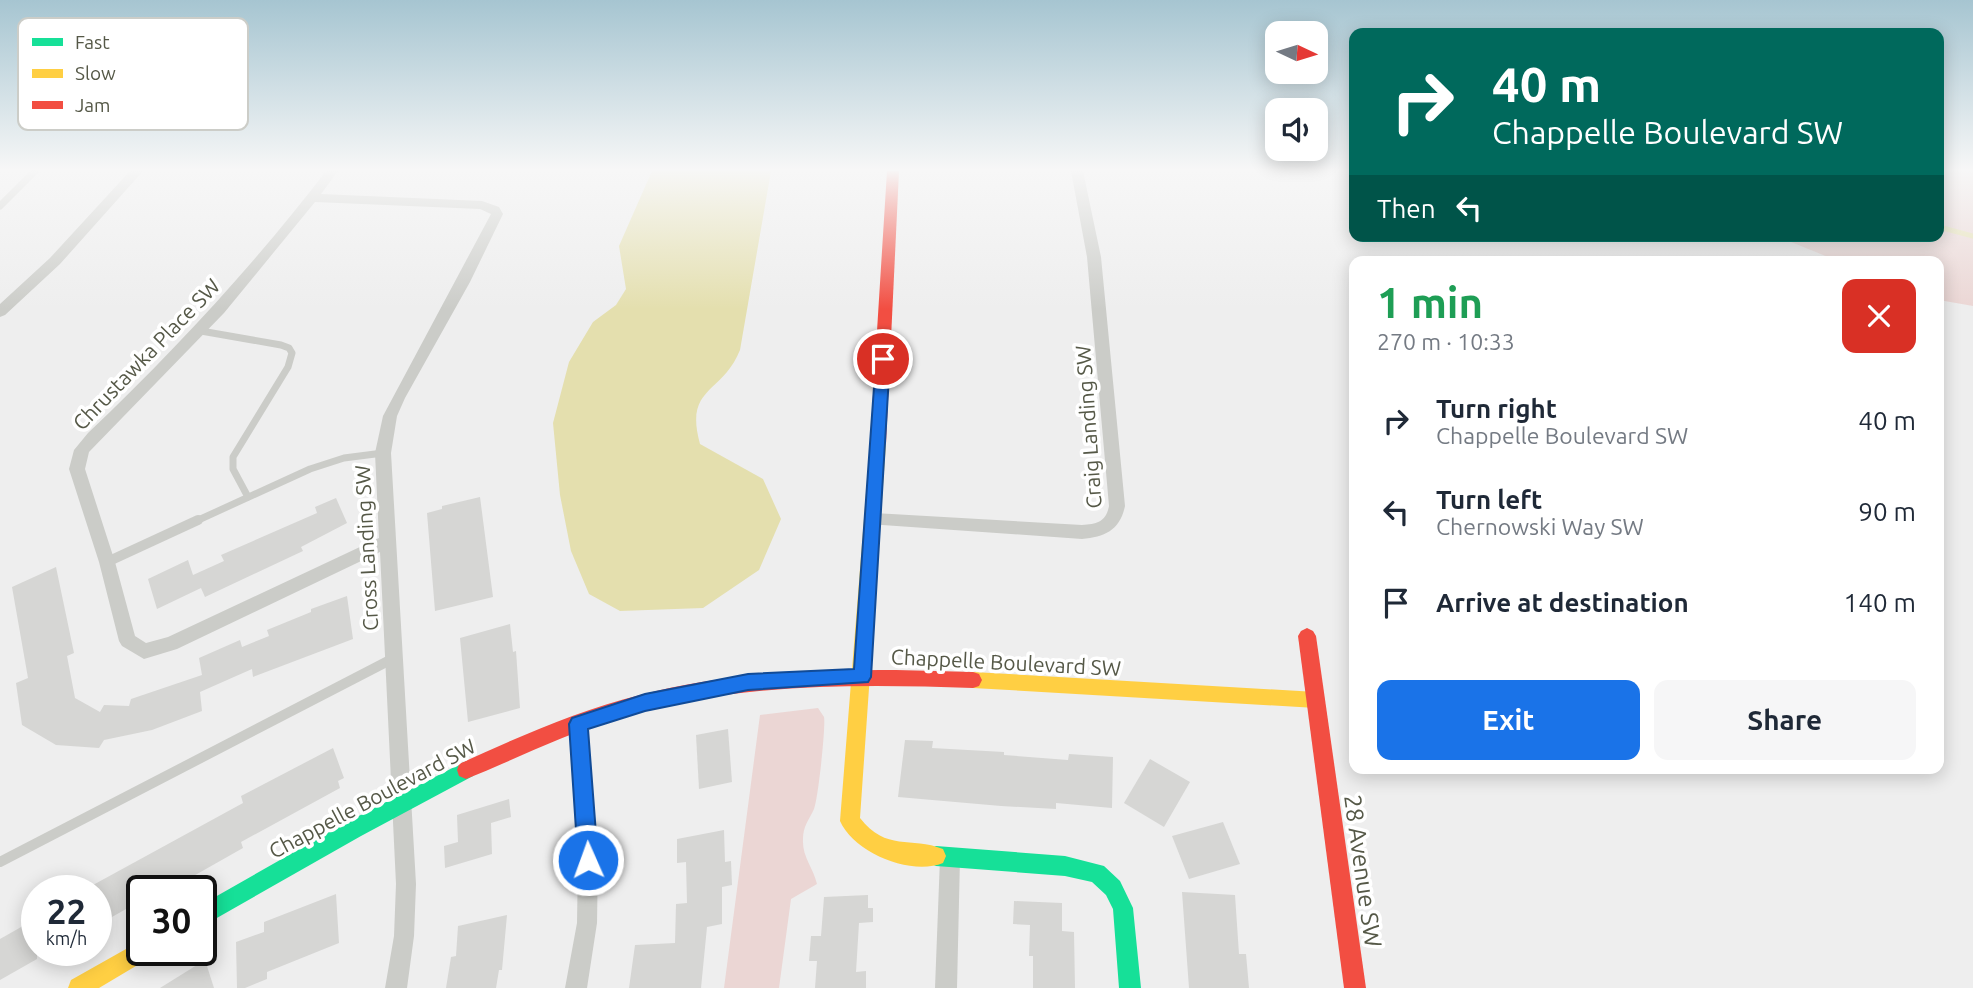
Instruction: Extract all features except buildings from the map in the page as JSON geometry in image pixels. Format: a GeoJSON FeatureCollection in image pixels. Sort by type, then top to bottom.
{"type":"FeatureCollection","features":[{"type":"Feature","properties":{"kind":"street"},"geometry":{"type":"LineString","coordinates":[[0,312],[55,261],[95,217]]}},
{"type":"Feature","properties":{"kind":"street","name":"Chrustawka Place SW"},"geometry":{"type":"LineString","coordinates":[[298,217],[201,331],[82,450],[77,469],[107,562],[128,641],[144,651],[171,643],[386,542]]}},
{"type":"Feature","properties":{"kind":"street","name":"Cross Landing SW"},"geometry":{"type":"LineString","coordinates":[[396,988],[404,936],[406,884],[383,453],[390,416],[398,398],[497,217]]}},
{"type":"Feature","properties":{"kind":"street"},"geometry":{"type":"LineString","coordinates":[[890,217],[874,519],[850,821],[859,836],[875,849],[892,853],[1065,866],[1097,873],[1113,888],[1123,908],[1130,988]]}},
{"type":"Feature","properties":{"kind":"street","name":"Craig Landing SW"},"geometry":{"type":"LineString","coordinates":[[874,519],[1100,531],[1110,526],[1116,518],[1103,335],[1094,257],[1086,217]]}},
{"type":"Feature","properties":{"kind":"street","name":"28 Avenue SW"},"geometry":{"type":"LineString","coordinates":[[1307,636],[1355,988]]}},
{"type":"Feature","properties":{"kind":"street","name":"Chappelle Boulevard SW"},"geometry":{"type":"LineString","coordinates":[[217,908],[400,802],[472,766],[621,709],[682,694],[748,682],[862,677],[1028,682],[1316,700]]}},
{"type":"Feature","properties":{"kind":"street"},"geometry":{"type":"LineString","coordinates":[[576,988],[587,923],[588,860],[578,724]]}},
{"type":"Feature","properties":{"kind":"street"},"geometry":{"type":"LineString","coordinates":[[946,988],[950,858]]}},
{"type":"Feature","properties":{"kind":"street"},"geometry":{"type":"LineString","coordinates":[[79,988],[126,961]]}},
{"type":"Feature","properties":{"kind":"lane"},"geometry":{"type":"LineString","coordinates":[[201,331],[281,345],[289,348],[292,353],[288,368],[233,457],[233,469],[248,498]]}},
{"type":"Feature","properties":{"kind":"lane"},"geometry":{"type":"LineString","coordinates":[[107,562],[328,462],[383,453]]}},
{"type":"Feature","properties":{"kind":"lane"},"geometry":{"type":"LineString","coordinates":[[0,862],[392,659]]}},
{"type":"Feature","properties":{"kind":"shaded area"},"geometry":{"type":"Polygon","coordinates":[[[632,217],[763,217],[740,350],[724,376],[701,401],[696,425],[700,444],[763,479],[781,519],[759,570],[703,608],[620,611],[589,594],[571,551],[560,495],[553,423],[569,362],[593,322],[616,305],[626,289],[619,246],[632,217]]]}},
{"type":"Feature","properties":{"kind":"shaded area"},"geometry":{"type":"Polygon","coordinates":[[[1944,217],[1973,217],[1973,306],[1944,301],[1944,256],[1826,256],[1791,242],[1944,242],[1944,217]]]}},
{"type":"Feature","properties":{"kind":"shaded area"},"geometry":{"type":"Polygon","coordinates":[[[818,708],[824,717],[821,763],[816,803],[803,834],[804,851],[817,884],[791,899],[779,988],[724,988],[760,715],[818,708]]]}},
{"type":"Feature","properties":{"kind":"waterway"},"geometry":{"type":"LineString","coordinates":[[1944,228],[1973,236]]}},
{"type":"Feature","properties":{"kind":"traffic: fast"},"geometry":{"type":"LineString","coordinates":[[217,908],[354,829],[466,770]]}},
{"type":"Feature","properties":{"kind":"traffic: fast"},"geometry":{"type":"LineString","coordinates":[[936,856],[1065,866],[1097,873],[1113,888],[1123,908],[1130,988]]}},
{"type":"Feature","properties":{"kind":"traffic: slow"},"geometry":{"type":"LineString","coordinates":[[878,443],[850,821],[858,832],[877,846],[899,853],[936,856]]}},
{"type":"Feature","properties":{"kind":"traffic: slow"},"geometry":{"type":"LineString","coordinates":[[973,680],[1316,700]]}},
{"type":"Feature","properties":{"kind":"traffic: slow"},"geometry":{"type":"LineString","coordinates":[[79,988],[126,961]]}},
{"type":"Feature","properties":{"kind":"traffic: jam"},"geometry":{"type":"LineString","coordinates":[[878,443],[890,217]]}},
{"type":"Feature","properties":{"kind":"traffic: jam"},"geometry":{"type":"LineString","coordinates":[[1307,636],[1355,988]]}},
{"type":"Feature","properties":{"kind":"traffic: jam"},"geometry":{"type":"LineString","coordinates":[[466,770],[589,719],[640,703],[704,690],[742,684],[819,679],[973,680]]}},
{"type":"Feature","properties":{"kind":"route"},"geometry":{"type":"LineString","coordinates":[[588,860],[578,724],[645,703],[748,682],[791,678],[862,677],[883,359]]}}]}
